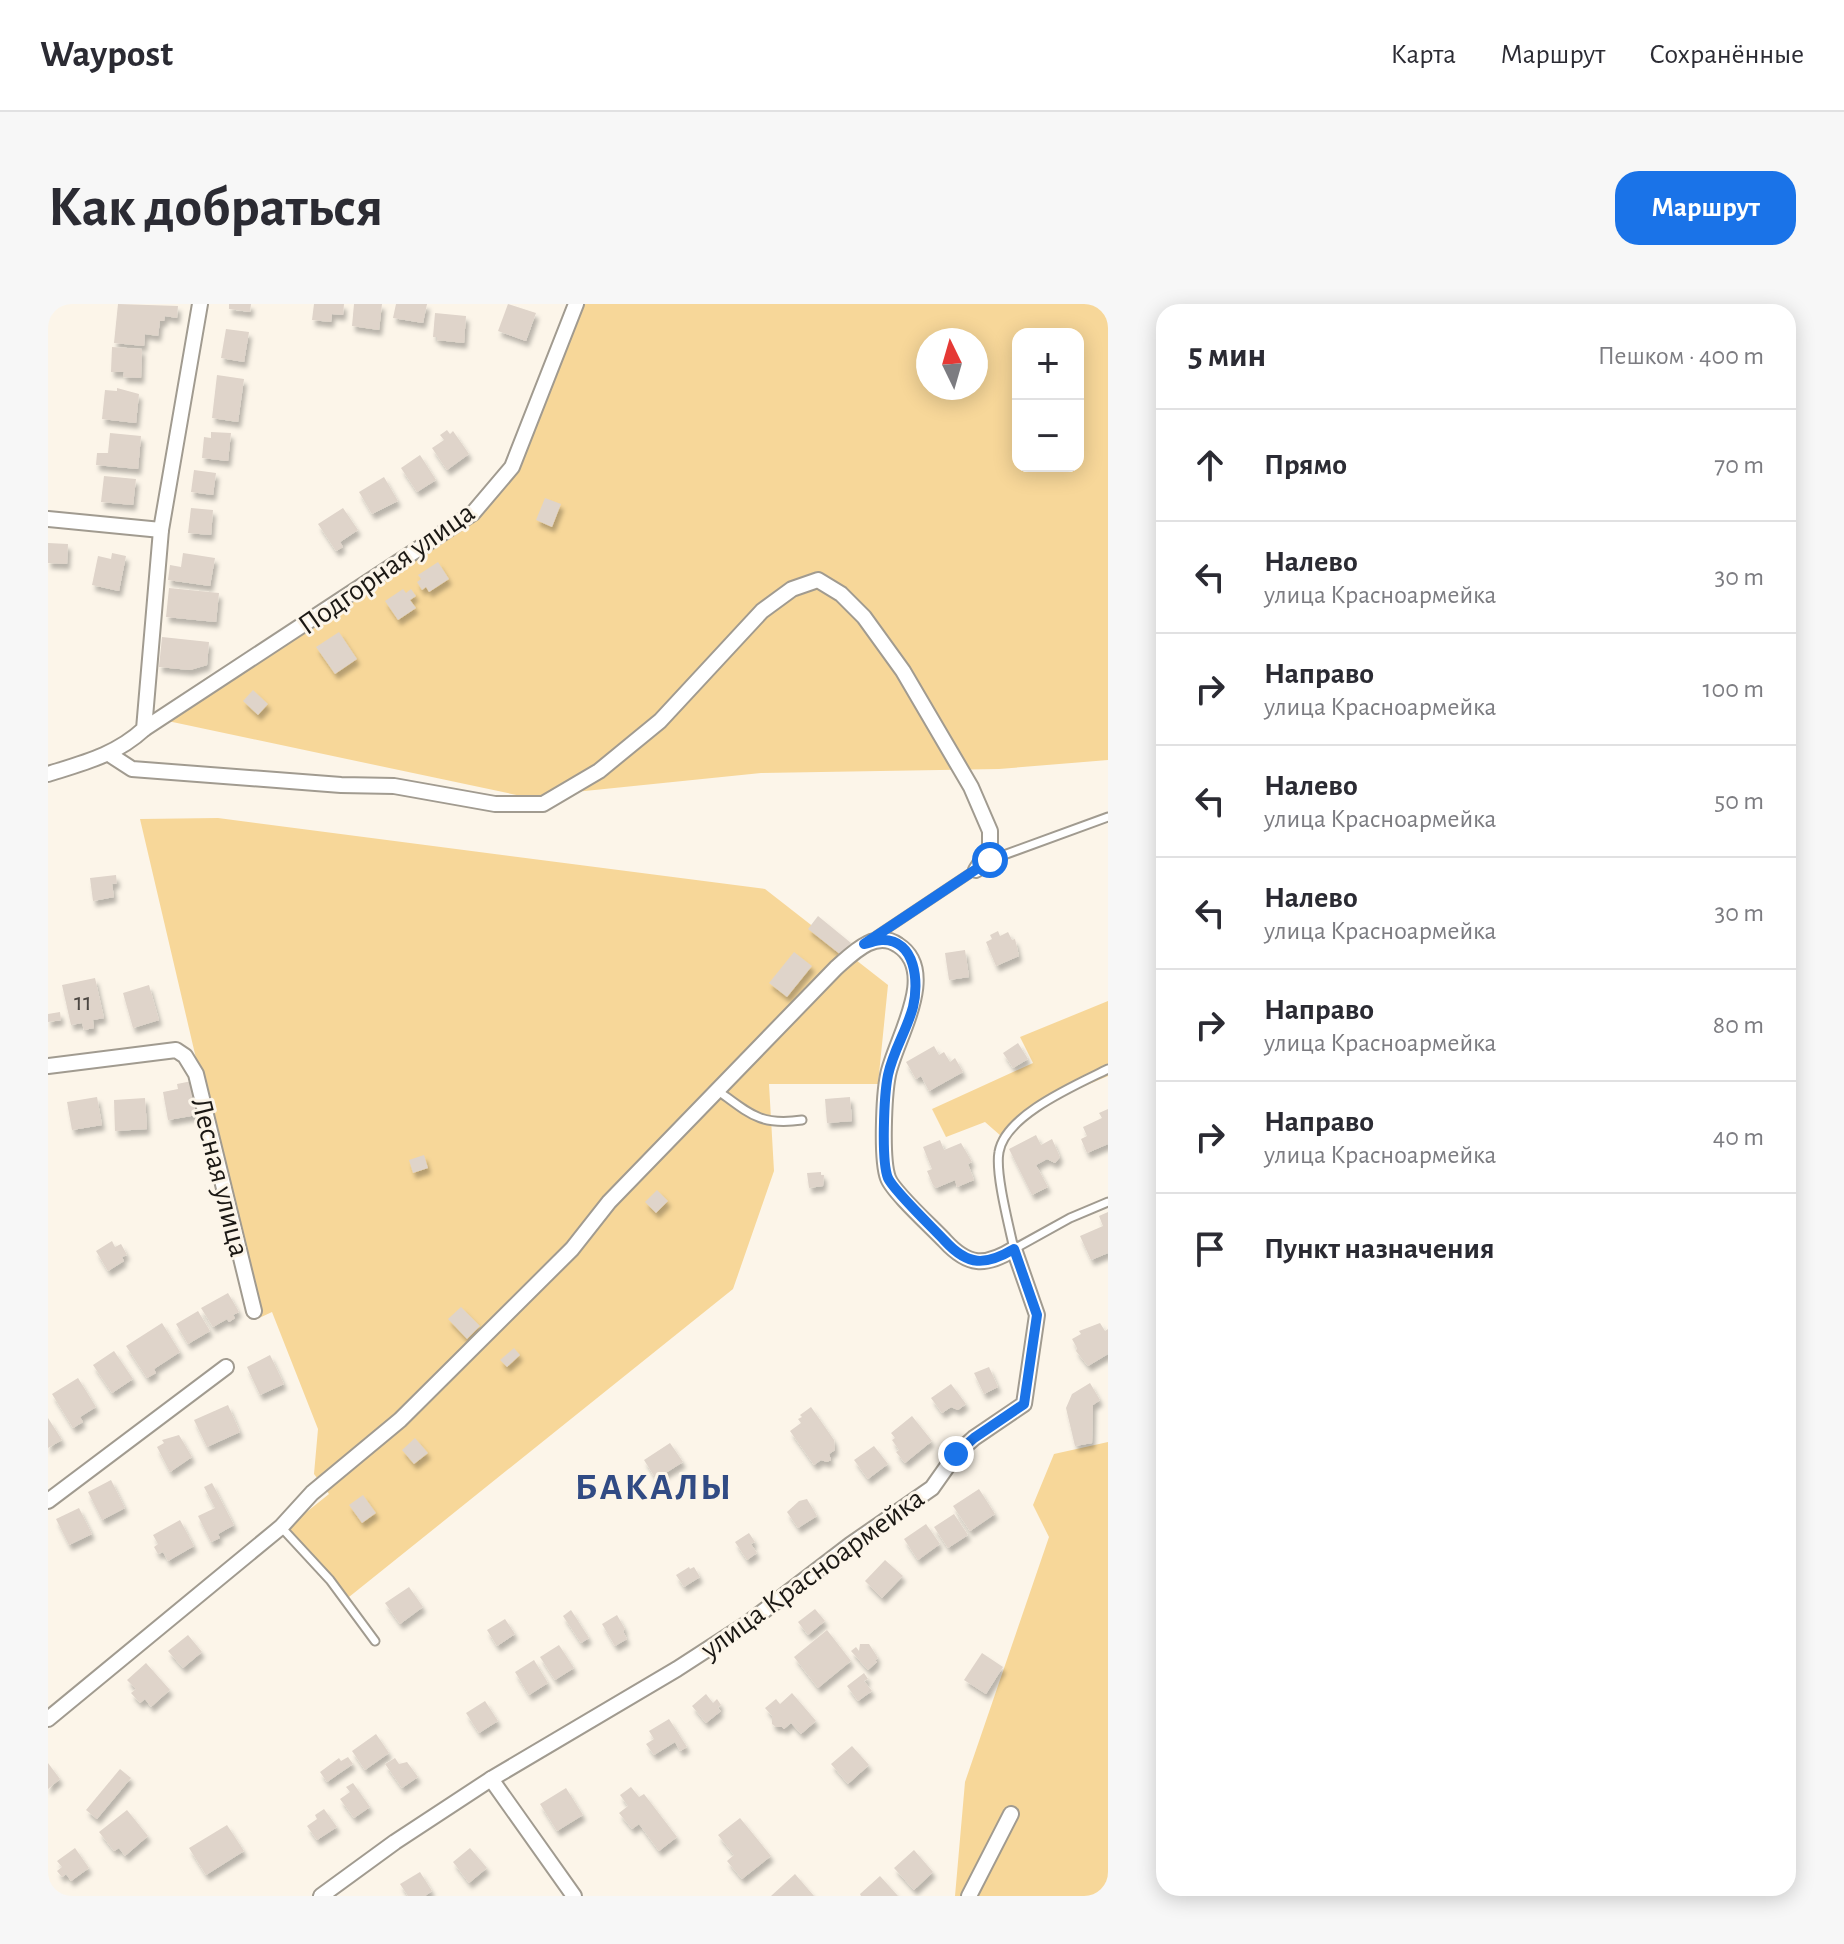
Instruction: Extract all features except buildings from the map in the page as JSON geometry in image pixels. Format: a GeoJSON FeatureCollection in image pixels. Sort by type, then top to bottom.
{"type":"FeatureCollection","features":[{"type":"Feature","properties":{"kind":"street"},"geometry":{"type":"LineString","coordinates":[[144,729],[161,530],[200,304]]}},
{"type":"Feature","properties":{"kind":"street","name":"Подгорная улица"},"geometry":{"type":"LineString","coordinates":[[109,754],[473,513],[512,467],[576,304]]}},
{"type":"Feature","properties":{"kind":"street"},"geometry":{"type":"LineString","coordinates":[[48,519],[161,530]]}},
{"type":"Feature","properties":{"kind":"street"},"geometry":{"type":"LineString","coordinates":[[48,774],[109,754],[132,769],[341,785],[394,786],[495,804],[543,804],[599,771],[660,721],[762,611],[792,589],[818,580],[841,594],[864,617],[903,671],[971,787],[990,831],[990,848],[976,870]]}},
{"type":"Feature","properties":{"kind":"street"},"geometry":{"type":"LineString","coordinates":[[48,1719],[281,1527],[312,1493],[400,1420],[572,1249],[609,1202],[836,968],[864,944],[883,940],[896,943],[907,953],[915,967],[913,1006],[887,1077],[885,1156],[888,1180],[959,1257],[976,1262],[998,1258],[1014,1249]]}},
{"type":"Feature","properties":{"kind":"street","name":"Лесная улица"},"geometry":{"type":"LineString","coordinates":[[48,1066],[176,1050],[185,1056],[196,1074],[254,1311]]}},
{"type":"Feature","properties":{"kind":"street","name":"улица Красноармейка"},"geometry":{"type":"LineString","coordinates":[[321,1896],[395,1842],[491,1779],[677,1669],[748,1623],[850,1545],[932,1488],[956,1454],[1024,1404],[1037,1315],[1014,1249]]}},
{"type":"Feature","properties":{"kind":"street"},"geometry":{"type":"LineString","coordinates":[[48,1501],[226,1367]]}},
{"type":"Feature","properties":{"kind":"street"},"geometry":{"type":"LineString","coordinates":[[491,1779],[574,1896]]}},
{"type":"Feature","properties":{"kind":"street"},"geometry":{"type":"LineString","coordinates":[[969,1896],[1011,1814]]}},
{"type":"Feature","properties":{"kind":"lane"},"geometry":{"type":"LineString","coordinates":[[864,944],[990,860],[1108,817]]}},
{"type":"Feature","properties":{"kind":"lane"},"geometry":{"type":"LineString","coordinates":[[1108,1069],[1040,1105],[1003,1136],[998,1155],[1014,1249],[1070,1218],[1108,1202]]}},
{"type":"Feature","properties":{"kind":"lane"},"geometry":{"type":"LineString","coordinates":[[717,1090],[761,1119],[777,1123],[802,1120]]}},
{"type":"Feature","properties":{"kind":"lane"},"geometry":{"type":"LineString","coordinates":[[281,1527],[330,1580],[375,1641]]}},
{"type":"Feature","properties":{"kind":"shaded area"},"geometry":{"type":"Polygon","coordinates":[[[577,304],[1108,304],[1108,760],[999,769],[761,773],[526,797],[163,720],[474,513],[512,467],[577,304]]]}},
{"type":"Feature","properties":{"kind":"shaded area"},"geometry":{"type":"Polygon","coordinates":[[[218,818],[765,889],[888,985],[878,1084],[769,1084],[774,1171],[733,1289],[349,1597],[288,1527],[329,1494],[314,1474],[318,1429],[272,1312],[257,1319],[140,819],[218,818]]]}},
{"type":"Feature","properties":{"kind":"shaded area"},"geometry":{"type":"Polygon","coordinates":[[[1108,1001],[1108,1076],[1040,1105],[1001,1136],[985,1122],[946,1137],[932,1109],[1033,1063],[1020,1037],[1108,1001]]]}},
{"type":"Feature","properties":{"kind":"shaded area"},"geometry":{"type":"Polygon","coordinates":[[[1108,1442],[1108,1896],[955,1896],[965,1782],[1049,1537],[1033,1505],[1054,1454],[1108,1442]]]}},
{"type":"Feature","properties":{"kind":"district","name":"БАКАЛЫ"},"geometry":{"type":"Point","coordinates":[654,1486]}},
{"type":"Feature","properties":{"kind":"route"},"geometry":{"type":"LineString","coordinates":[[956,1454],[1024,1404],[1037,1315],[1014,1249],[998,1258],[976,1262],[959,1257],[888,1180],[885,1156],[887,1077],[913,1006],[915,967],[907,953],[896,943],[883,940],[864,944],[990,860]]}}]}
